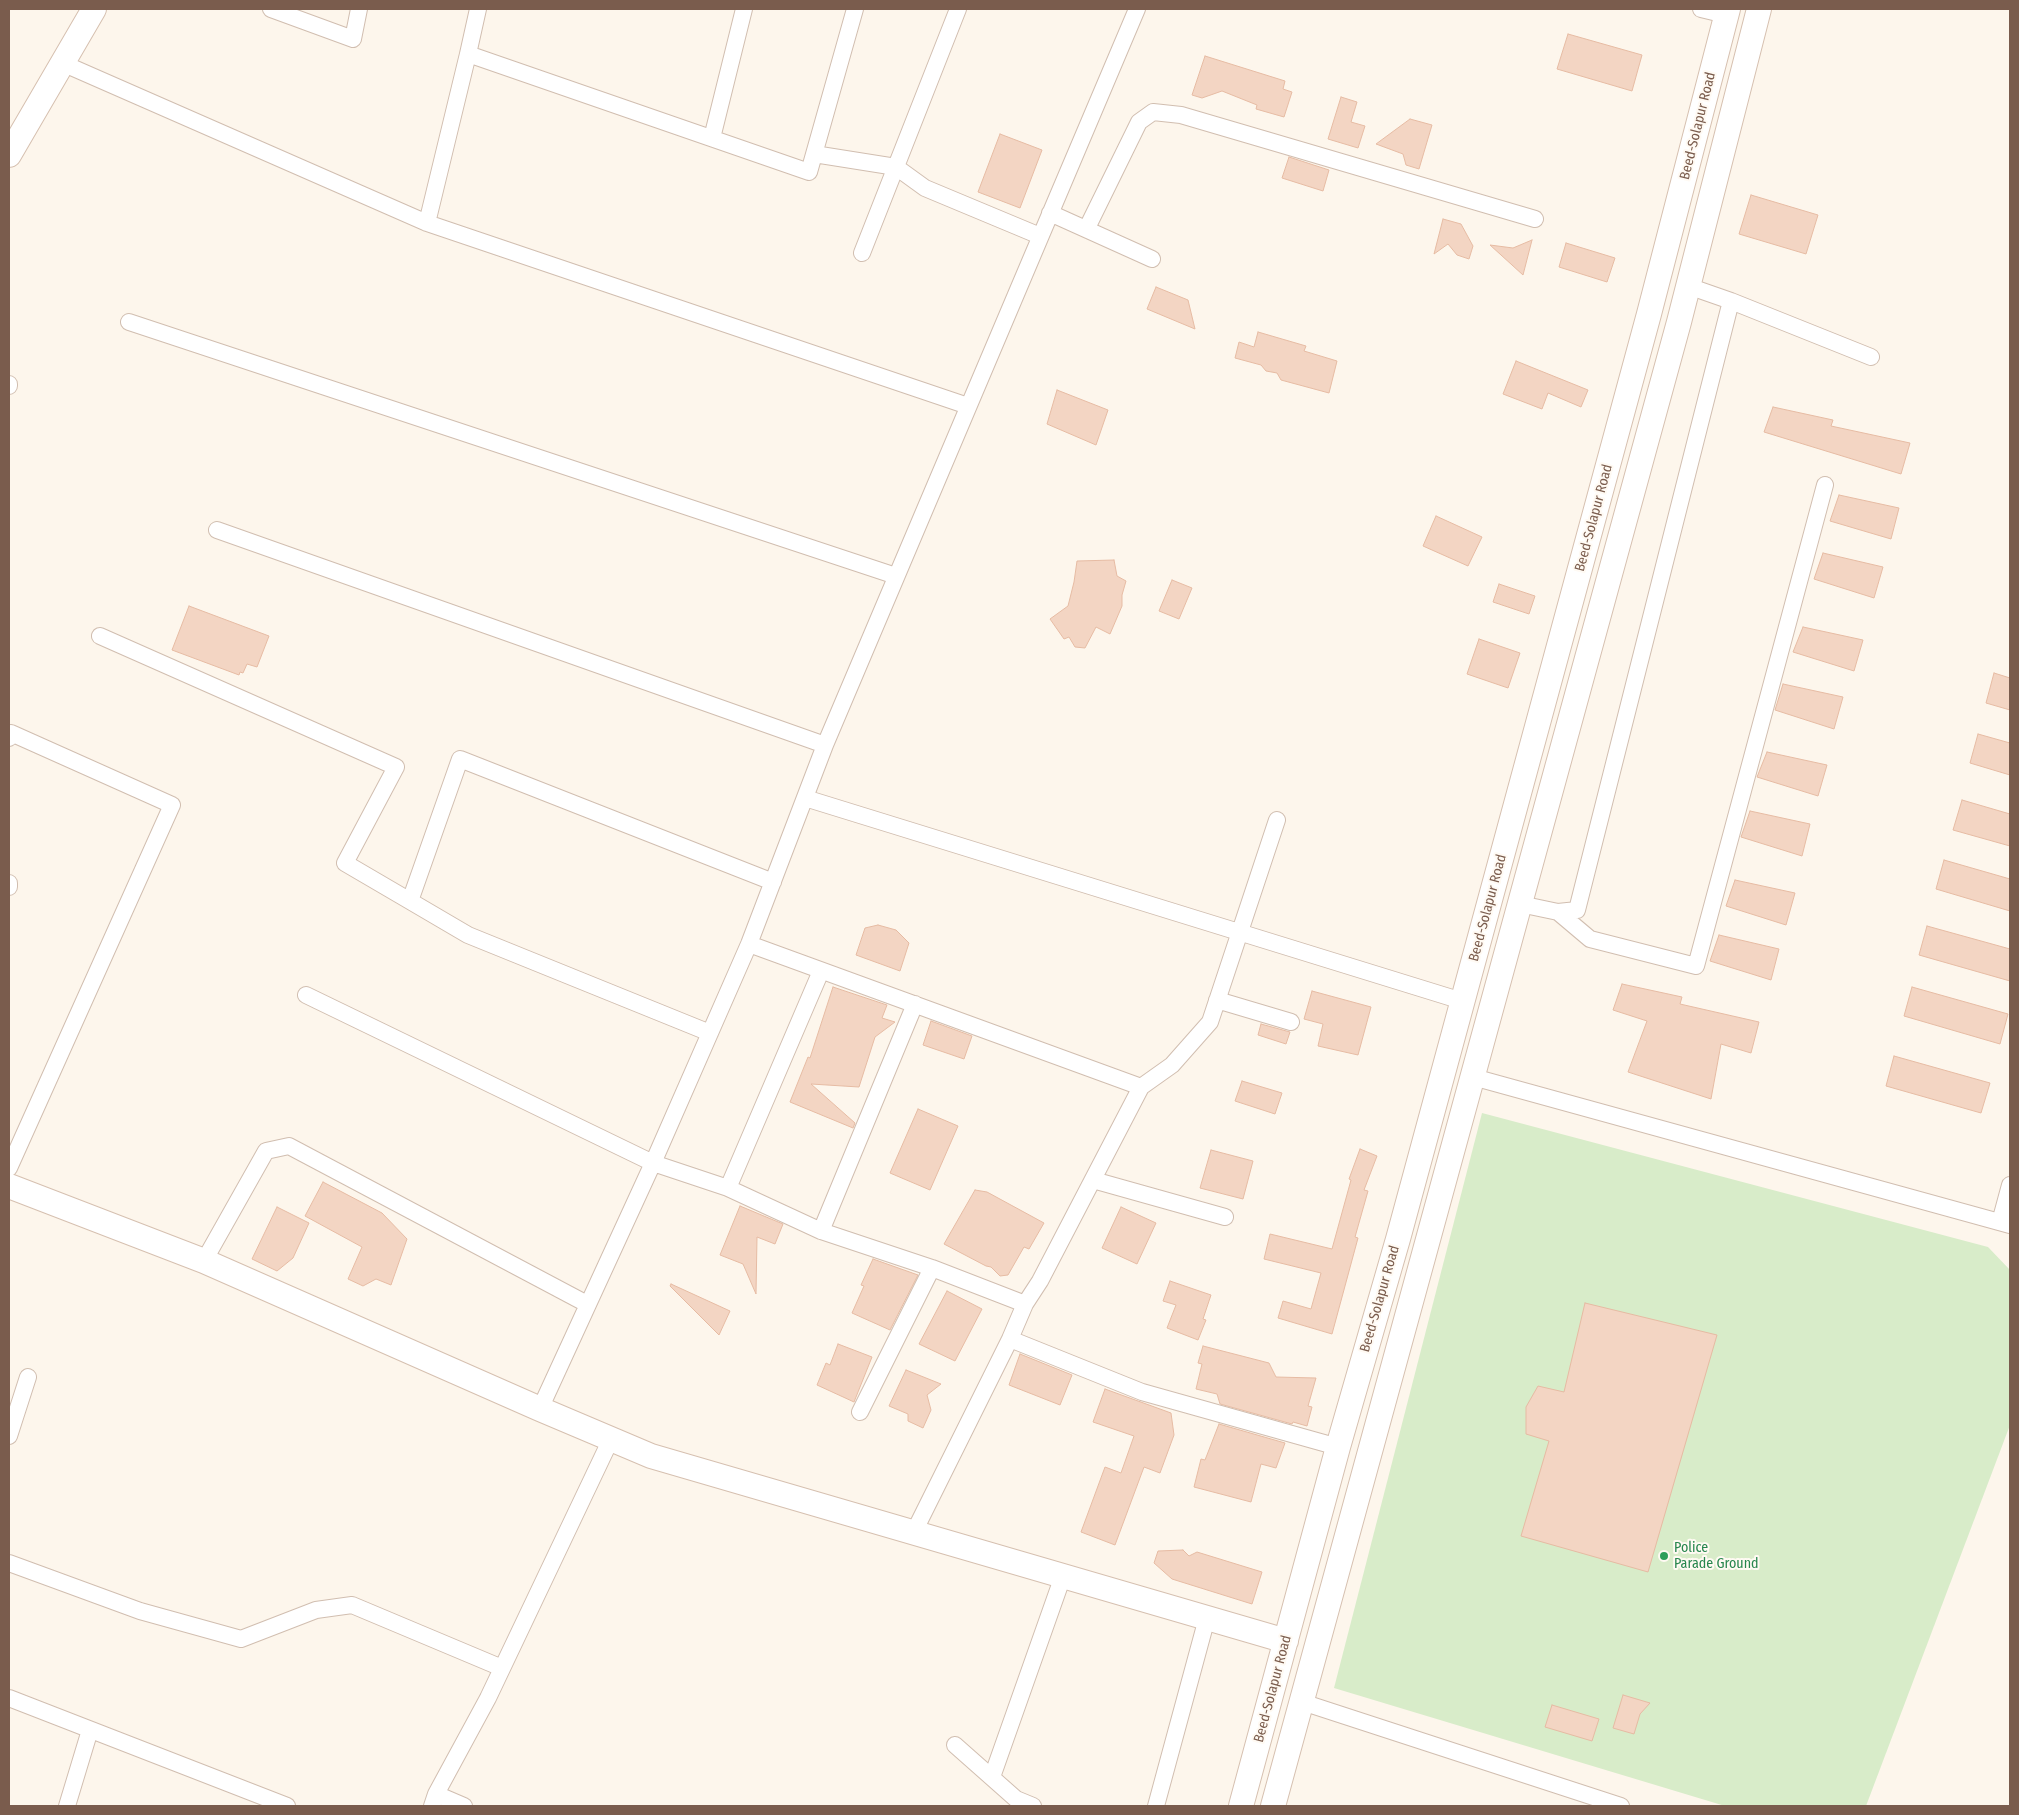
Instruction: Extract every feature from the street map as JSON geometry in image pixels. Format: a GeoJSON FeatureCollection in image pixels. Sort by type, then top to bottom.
{"type":"FeatureCollection","features":[{"type":"Feature","properties":{"kind":"main road"},"geometry":{"type":"LineString","coordinates":[[10,149],[94,9]]}},
{"type":"Feature","properties":{"kind":"main road"},"geometry":{"type":"LineString","coordinates":[[1273,1806],[1688,286],[1759,9]]}},
{"type":"Feature","properties":{"kind":"main road","name":"Beed-Solapur Road"},"geometry":{"type":"LineString","coordinates":[[1241,1806],[1338,1447],[1398,1239],[1649,314],[1727,12]]}},
{"type":"Feature","properties":{"kind":"main road"},"geometry":{"type":"LineString","coordinates":[[9,1186],[204,1261],[651,1456],[1286,1641]]}},
{"type":"Feature","properties":{"kind":"street"},"geometry":{"type":"LineString","coordinates":[[271,9],[353,39],[359,9]]}},
{"type":"Feature","properties":{"kind":"street"},"geometry":{"type":"LineString","coordinates":[[427,223],[478,9]]}},
{"type":"Feature","properties":{"kind":"street"},"geometry":{"type":"LineString","coordinates":[[712,138],[744,9]]}},
{"type":"Feature","properties":{"kind":"street"},"geometry":{"type":"LineString","coordinates":[[468,54],[809,172],[855,9]]}},
{"type":"Feature","properties":{"kind":"street"},"geometry":{"type":"LineString","coordinates":[[862,253],[958,9]]}},
{"type":"Feature","properties":{"kind":"street"},"geometry":{"type":"LineString","coordinates":[[540,1409],[653,1163],[749,944],[825,745],[1137,9]]}},
{"type":"Feature","properties":{"kind":"street"},"geometry":{"type":"LineString","coordinates":[[1701,9],[1727,12]]}},
{"type":"Feature","properties":{"kind":"street"},"geometry":{"type":"LineString","coordinates":[[62,63],[427,223],[968,406]]}},
{"type":"Feature","properties":{"kind":"street"},"geometry":{"type":"LineString","coordinates":[[1087,228],[1139,122],[1153,112],[1181,115],[1535,220]]}},
{"type":"Feature","properties":{"kind":"street"},"geometry":{"type":"LineString","coordinates":[[814,154],[896,167],[925,188],[1040,236]]}},
{"type":"Feature","properties":{"kind":"street"},"geometry":{"type":"LineString","coordinates":[[1050,213],[1087,228],[1152,259]]}},
{"type":"Feature","properties":{"kind":"street"},"geometry":{"type":"LineString","coordinates":[[1688,286],[1731,301],[1871,357]]}},
{"type":"Feature","properties":{"kind":"street"},"geometry":{"type":"LineString","coordinates":[[1520,904],[1558,912],[1577,910],[1731,301]]}},
{"type":"Feature","properties":{"kind":"street"},"geometry":{"type":"LineString","coordinates":[[129,322],[896,576]]}},
{"type":"Feature","properties":{"kind":"street"},"geometry":{"type":"LineString","coordinates":[[1558,912],[1590,939],[1696,966],[1825,485]]}},
{"type":"Feature","properties":{"kind":"street"},"geometry":{"type":"LineString","coordinates":[[217,530],[825,745]]}},
{"type":"Feature","properties":{"kind":"street"},"geometry":{"type":"LineString","coordinates":[[100,636],[396,767],[345,863],[468,935],[710,1033]]}},
{"type":"Feature","properties":{"kind":"street"},"geometry":{"type":"LineString","coordinates":[[9,738],[11,733],[172,805],[9,1168]]}},
{"type":"Feature","properties":{"kind":"street"},"geometry":{"type":"LineString","coordinates":[[410,901],[460,759],[773,882]]}},
{"type":"Feature","properties":{"kind":"street"},"geometry":{"type":"LineString","coordinates":[[805,798],[1462,1001]]}},
{"type":"Feature","properties":{"kind":"street"},"geometry":{"type":"LineString","coordinates":[[914,1532],[1010,1339],[1025,1304],[1040,1281],[1141,1087],[1172,1064],[1210,1022],[1277,820]]}},
{"type":"Feature","properties":{"kind":"street"},"geometry":{"type":"LineString","coordinates":[[749,944],[1141,1087]]}},
{"type":"Feature","properties":{"kind":"street"},"geometry":{"type":"LineString","coordinates":[[728,1188],[821,971]]}},
{"type":"Feature","properties":{"kind":"street"},"geometry":{"type":"LineString","coordinates":[[306,995],[653,1163],[728,1188],[821,1231],[932,1268],[1025,1304]]}},
{"type":"Feature","properties":{"kind":"street"},"geometry":{"type":"LineString","coordinates":[[1217,1000],[1291,1022]]}},
{"type":"Feature","properties":{"kind":"street"},"geometry":{"type":"LineString","coordinates":[[821,1231],[915,1004]]}},
{"type":"Feature","properties":{"kind":"street"},"geometry":{"type":"LineString","coordinates":[[1473,1077],[2005,1224],[2010,1185]]}},
{"type":"Feature","properties":{"kind":"street"},"geometry":{"type":"LineString","coordinates":[[204,1261],[266,1151],[289,1146],[587,1304]]}},
{"type":"Feature","properties":{"kind":"street"},"geometry":{"type":"LineString","coordinates":[[1093,1180],[1225,1217]]}},
{"type":"Feature","properties":{"kind":"street"},"geometry":{"type":"LineString","coordinates":[[860,1412],[932,1268]]}},
{"type":"Feature","properties":{"kind":"street"},"geometry":{"type":"LineString","coordinates":[[1010,1339],[1142,1392],[1338,1447]]}},
{"type":"Feature","properties":{"kind":"street"},"geometry":{"type":"LineString","coordinates":[[9,1436],[28,1377]]}},
{"type":"Feature","properties":{"kind":"street"},"geometry":{"type":"LineString","coordinates":[[464,1806],[434,1800],[502,1668],[611,1439]]}},
{"type":"Feature","properties":{"kind":"street"},"geometry":{"type":"LineString","coordinates":[[9,1563],[140,1610],[241,1639],[316,1610],[352,1605],[502,1668]]}},
{"type":"Feature","properties":{"kind":"street"},"geometry":{"type":"LineString","coordinates":[[992,1777],[1063,1576]]}},
{"type":"Feature","properties":{"kind":"street"},"geometry":{"type":"LineString","coordinates":[[1156,1806],[1207,1618]]}},
{"type":"Feature","properties":{"kind":"street"},"geometry":{"type":"LineString","coordinates":[[9,1698],[287,1806]]}},
{"type":"Feature","properties":{"kind":"street"},"geometry":{"type":"LineString","coordinates":[[1302,1702],[1621,1806]]}},
{"type":"Feature","properties":{"kind":"street"},"geometry":{"type":"LineString","coordinates":[[67,1806],[90,1730]]}},
{"type":"Feature","properties":{"kind":"street"},"geometry":{"type":"LineString","coordinates":[[955,1745],[1016,1799],[1033,1806]]}},
{"type":"Feature","properties":{"kind":"green space","name":"Police Parade Ground"},"geometry":{"type":"Polygon","coordinates":[[[1482,1113],[1988,1247],[2010,1270],[2010,1425],[1866,1806],[1725,1806],[1334,1688],[1482,1113]]]}},
{"type":"Feature","properties":{"kind":"building"},"geometry":{"type":"Polygon","coordinates":[[[1568,34],[1642,55],[1632,91],[1557,69],[1568,34]]]}},
{"type":"Feature","properties":{"kind":"building"},"geometry":{"type":"Polygon","coordinates":[[[1205,56],[1285,81],[1283,89],[1292,92],[1284,117],[1256,109],[1257,105],[1222,91],[1202,98],[1192,95],[1205,56]]]}},
{"type":"Feature","properties":{"kind":"building"},"geometry":{"type":"Polygon","coordinates":[[[1341,97],[1357,102],[1351,122],[1365,126],[1358,148],[1328,139],[1341,97]]]}},
{"type":"Feature","properties":{"kind":"building"},"geometry":{"type":"Polygon","coordinates":[[[1410,119],[1432,125],[1419,169],[1406,165],[1403,154],[1376,144],[1410,119]]]}},
{"type":"Feature","properties":{"kind":"building"},"geometry":{"type":"Polygon","coordinates":[[[1000,134],[1042,150],[1020,208],[978,192],[1000,134]]]}},
{"type":"Feature","properties":{"kind":"building"},"geometry":{"type":"Polygon","coordinates":[[[1289,157],[1329,170],[1323,191],[1282,178],[1289,157]]]}},
{"type":"Feature","properties":{"kind":"building"},"geometry":{"type":"Polygon","coordinates":[[[1751,195],[1818,215],[1806,254],[1739,234],[1751,195]]]}},
{"type":"Feature","properties":{"kind":"building"},"geometry":{"type":"Polygon","coordinates":[[[1443,219],[1461,224],[1473,246],[1469,259],[1457,255],[1448,244],[1434,254],[1443,219]]]}},
{"type":"Feature","properties":{"kind":"building"},"geometry":{"type":"Polygon","coordinates":[[[1532,240],[1523,275],[1490,245],[1513,248],[1532,240]]]}},
{"type":"Feature","properties":{"kind":"building"},"geometry":{"type":"Polygon","coordinates":[[[1566,243],[1615,258],[1607,282],[1559,267],[1566,243]]]}},
{"type":"Feature","properties":{"kind":"building"},"geometry":{"type":"Polygon","coordinates":[[[1156,287],[1188,300],[1195,329],[1147,309],[1156,287]]]}},
{"type":"Feature","properties":{"kind":"building"},"geometry":{"type":"Polygon","coordinates":[[[1258,332],[1306,346],[1304,351],[1337,361],[1329,393],[1281,380],[1277,373],[1266,371],[1261,365],[1235,358],[1239,342],[1254,347],[1258,332]]]}},
{"type":"Feature","properties":{"kind":"building"},"geometry":{"type":"Polygon","coordinates":[[[1516,361],[1588,390],[1581,407],[1548,393],[1542,409],[1503,394],[1516,361]]]}},
{"type":"Feature","properties":{"kind":"building"},"geometry":{"type":"Polygon","coordinates":[[[1057,390],[1108,410],[1096,445],[1047,424],[1057,390]]]}},
{"type":"Feature","properties":{"kind":"building"},"geometry":{"type":"Polygon","coordinates":[[[1773,407],[1833,420],[1831,426],[1910,443],[1901,474],[1764,432],[1773,407]]]}},
{"type":"Feature","properties":{"kind":"building"},"geometry":{"type":"Polygon","coordinates":[[[1839,495],[1899,508],[1891,539],[1830,521],[1839,495]]]}},
{"type":"Feature","properties":{"kind":"building"},"geometry":{"type":"Polygon","coordinates":[[[1436,516],[1482,537],[1468,566],[1423,546],[1436,516]]]}},
{"type":"Feature","properties":{"kind":"building"},"geometry":{"type":"Polygon","coordinates":[[[1823,553],[1883,567],[1874,598],[1814,579],[1823,553]]]}},
{"type":"Feature","properties":{"kind":"building"},"geometry":{"type":"Polygon","coordinates":[[[1114,560],[1117,576],[1126,581],[1122,595],[1122,606],[1110,634],[1096,627],[1085,648],[1075,647],[1069,637],[1064,639],[1050,619],[1068,606],[1077,561],[1114,560]]]}},
{"type":"Feature","properties":{"kind":"building"},"geometry":{"type":"Polygon","coordinates":[[[1172,580],[1192,588],[1179,619],[1159,611],[1172,580]]]}},
{"type":"Feature","properties":{"kind":"building"},"geometry":{"type":"Polygon","coordinates":[[[1499,584],[1535,596],[1529,614],[1493,602],[1499,584]]]}},
{"type":"Feature","properties":{"kind":"building"},"geometry":{"type":"Polygon","coordinates":[[[189,606],[269,636],[257,667],[247,664],[243,673],[240,672],[239,675],[172,650],[189,606]]]}},
{"type":"Feature","properties":{"kind":"building"},"geometry":{"type":"Polygon","coordinates":[[[1803,627],[1863,640],[1854,671],[1793,652],[1803,627]]]}},
{"type":"Feature","properties":{"kind":"building"},"geometry":{"type":"Polygon","coordinates":[[[1479,639],[1520,653],[1508,688],[1467,674],[1479,639]]]}},
{"type":"Feature","properties":{"kind":"building"},"geometry":{"type":"Polygon","coordinates":[[[1994,673],[2010,678],[2010,710],[1986,703],[1994,673]]]}},
{"type":"Feature","properties":{"kind":"building"},"geometry":{"type":"Polygon","coordinates":[[[1783,684],[1843,697],[1834,729],[1775,710],[1783,684]]]}},
{"type":"Feature","properties":{"kind":"building"},"geometry":{"type":"Polygon","coordinates":[[[1978,734],[2010,743],[2010,775],[1970,763],[1978,734]]]}},
{"type":"Feature","properties":{"kind":"building"},"geometry":{"type":"Polygon","coordinates":[[[1767,752],[1827,765],[1818,796],[1757,777],[1767,752]]]}},
{"type":"Feature","properties":{"kind":"building"},"geometry":{"type":"Polygon","coordinates":[[[1962,800],[2010,814],[2010,846],[1953,830],[1962,800]]]}},
{"type":"Feature","properties":{"kind":"building"},"geometry":{"type":"Polygon","coordinates":[[[1750,811],[1810,824],[1802,856],[1741,837],[1750,811]]]}},
{"type":"Feature","properties":{"kind":"building"},"geometry":{"type":"Polygon","coordinates":[[[1944,860],[2010,879],[2010,911],[1936,889],[1944,860]]]}},
{"type":"Feature","properties":{"kind":"building"},"geometry":{"type":"Polygon","coordinates":[[[1735,880],[1795,893],[1786,925],[1726,906],[1735,880]]]}},
{"type":"Feature","properties":{"kind":"building"},"geometry":{"type":"Polygon","coordinates":[[[878,925],[896,930],[909,943],[900,971],[856,955],[865,928],[878,925]]]}},
{"type":"Feature","properties":{"kind":"building"},"geometry":{"type":"Polygon","coordinates":[[[1927,926],[2010,949],[2010,981],[1919,955],[1927,926]]]}},
{"type":"Feature","properties":{"kind":"building"},"geometry":{"type":"Polygon","coordinates":[[[1719,935],[1779,949],[1771,980],[1710,961],[1719,935]]]}},
{"type":"Feature","properties":{"kind":"building"},"geometry":{"type":"Polygon","coordinates":[[[1622,984],[1682,997],[1680,1004],[1759,1022],[1751,1053],[1721,1044],[1711,1099],[1628,1072],[1647,1021],[1613,1010],[1622,984]]]}},
{"type":"Feature","properties":{"kind":"building"},"geometry":{"type":"Polygon","coordinates":[[[833,987],[887,1005],[882,1018],[895,1022],[875,1037],[859,1087],[811,1084],[855,1123],[853,1128],[790,1102],[808,1057],[810,1058],[833,987]]]}},
{"type":"Feature","properties":{"kind":"building"},"geometry":{"type":"Polygon","coordinates":[[[1912,987],[2008,1014],[2000,1044],[1904,1016],[1912,987]]]}},
{"type":"Feature","properties":{"kind":"building"},"geometry":{"type":"Polygon","coordinates":[[[1312,991],[1371,1007],[1358,1055],[1318,1046],[1323,1024],[1304,1019],[1312,991]]]}},
{"type":"Feature","properties":{"kind":"building"},"geometry":{"type":"Polygon","coordinates":[[[931,1021],[972,1036],[964,1059],[923,1045],[931,1021]]]}},
{"type":"Feature","properties":{"kind":"building"},"geometry":{"type":"Polygon","coordinates":[[[1261,1024],[1290,1032],[1286,1044],[1258,1035],[1261,1024]]]}},
{"type":"Feature","properties":{"kind":"building"},"geometry":{"type":"Polygon","coordinates":[[[1894,1056],[1990,1083],[1981,1113],[1886,1086],[1894,1056]]]}},
{"type":"Feature","properties":{"kind":"building"},"geometry":{"type":"Polygon","coordinates":[[[1242,1081],[1282,1093],[1275,1114],[1235,1101],[1242,1081]]]}},
{"type":"Feature","properties":{"kind":"building"},"geometry":{"type":"Polygon","coordinates":[[[918,1109],[958,1126],[930,1190],[890,1173],[918,1109]]]}},
{"type":"Feature","properties":{"kind":"building"},"geometry":{"type":"Polygon","coordinates":[[[1360,1149],[1377,1156],[1364,1190],[1368,1191],[1355,1237],[1358,1238],[1332,1334],[1278,1318],[1283,1301],[1311,1309],[1321,1273],[1264,1259],[1270,1234],[1332,1249],[1351,1180],[1349,1179],[1360,1149]]]}},
{"type":"Feature","properties":{"kind":"building"},"geometry":{"type":"Polygon","coordinates":[[[1211,1150],[1253,1161],[1243,1199],[1200,1188],[1211,1150]]]}},
{"type":"Feature","properties":{"kind":"building"},"geometry":{"type":"Polygon","coordinates":[[[323,1182],[382,1213],[407,1239],[391,1285],[376,1279],[363,1286],[348,1279],[362,1247],[305,1216],[323,1182]]]}},
{"type":"Feature","properties":{"kind":"building"},"geometry":{"type":"Polygon","coordinates":[[[975,1190],[987,1192],[1044,1223],[1029,1249],[1024,1247],[1008,1275],[1000,1276],[991,1267],[944,1244],[975,1190]]]}},
{"type":"Feature","properties":{"kind":"building"},"geometry":{"type":"Polygon","coordinates":[[[740,1206],[783,1224],[775,1244],[757,1237],[756,1294],[743,1264],[720,1255],[740,1206]]]}},
{"type":"Feature","properties":{"kind":"building"},"geometry":{"type":"Polygon","coordinates":[[[277,1207],[309,1223],[293,1258],[277,1271],[252,1259],[277,1207]]]}},
{"type":"Feature","properties":{"kind":"building"},"geometry":{"type":"Polygon","coordinates":[[[1121,1207],[1156,1223],[1137,1264],[1102,1248],[1121,1207]]]}},
{"type":"Feature","properties":{"kind":"building"},"geometry":{"type":"Polygon","coordinates":[[[873,1259],[918,1275],[890,1330],[852,1313],[864,1286],[861,1285],[873,1259]]]}},
{"type":"Feature","properties":{"kind":"building"},"geometry":{"type":"Polygon","coordinates":[[[1170,1281],[1211,1295],[1203,1319],[1206,1320],[1198,1340],[1167,1328],[1176,1305],[1163,1301],[1170,1281]]]}},
{"type":"Feature","properties":{"kind":"building"},"geometry":{"type":"Polygon","coordinates":[[[671,1284],[730,1311],[719,1335],[670,1286],[671,1284]]]}},
{"type":"Feature","properties":{"kind":"building"},"geometry":{"type":"Polygon","coordinates":[[[947,1291],[982,1309],[955,1361],[919,1344],[947,1291]]]}},
{"type":"Feature","properties":{"kind":"building"},"geometry":{"type":"Polygon","coordinates":[[[1585,1303],[1717,1335],[1648,1572],[1521,1536],[1549,1441],[1526,1434],[1526,1407],[1538,1386],[1564,1392],[1585,1303]]]}},
{"type":"Feature","properties":{"kind":"building"},"geometry":{"type":"Polygon","coordinates":[[[838,1344],[872,1357],[854,1402],[817,1385],[826,1363],[830,1365],[838,1344]]]}},
{"type":"Feature","properties":{"kind":"building"},"geometry":{"type":"Polygon","coordinates":[[[1203,1346],[1269,1363],[1276,1377],[1316,1378],[1308,1406],[1312,1407],[1307,1426],[1293,1422],[1292,1424],[1220,1404],[1217,1394],[1196,1389],[1202,1364],[1198,1363],[1203,1346]]]}},
{"type":"Feature","properties":{"kind":"building"},"geometry":{"type":"Polygon","coordinates":[[[1020,1354],[1072,1375],[1060,1405],[1009,1385],[1020,1354]]]}},
{"type":"Feature","properties":{"kind":"building"},"geometry":{"type":"Polygon","coordinates":[[[906,1370],[941,1384],[927,1395],[931,1410],[923,1428],[908,1421],[908,1414],[889,1406],[906,1370]]]}},
{"type":"Feature","properties":{"kind":"building"},"geometry":{"type":"Polygon","coordinates":[[[1105,1389],[1171,1413],[1174,1435],[1160,1473],[1144,1467],[1115,1545],[1081,1532],[1105,1467],[1121,1473],[1134,1436],[1093,1422],[1105,1389]]]}},
{"type":"Feature","properties":{"kind":"building"},"geometry":{"type":"Polygon","coordinates":[[[1219,1424],[1285,1443],[1276,1468],[1261,1464],[1251,1502],[1194,1487],[1201,1459],[1205,1460],[1219,1424]]]}},
{"type":"Feature","properties":{"kind":"building"},"geometry":{"type":"Polygon","coordinates":[[[1183,1550],[1189,1556],[1197,1552],[1262,1572],[1252,1604],[1172,1579],[1154,1563],[1158,1551],[1183,1550]]]}},
{"type":"Feature","properties":{"kind":"building"},"geometry":{"type":"Polygon","coordinates":[[[1623,1695],[1650,1703],[1640,1714],[1634,1734],[1613,1728],[1623,1695]]]}},
{"type":"Feature","properties":{"kind":"building"},"geometry":{"type":"Polygon","coordinates":[[[1552,1705],[1599,1719],[1592,1741],[1545,1727],[1552,1705]]]}},
{"type":"Feature","properties":{"kind":"place","name":"Police Parade Ground"},"geometry":{"type":"Point","coordinates":[1664,1556]}}]}
